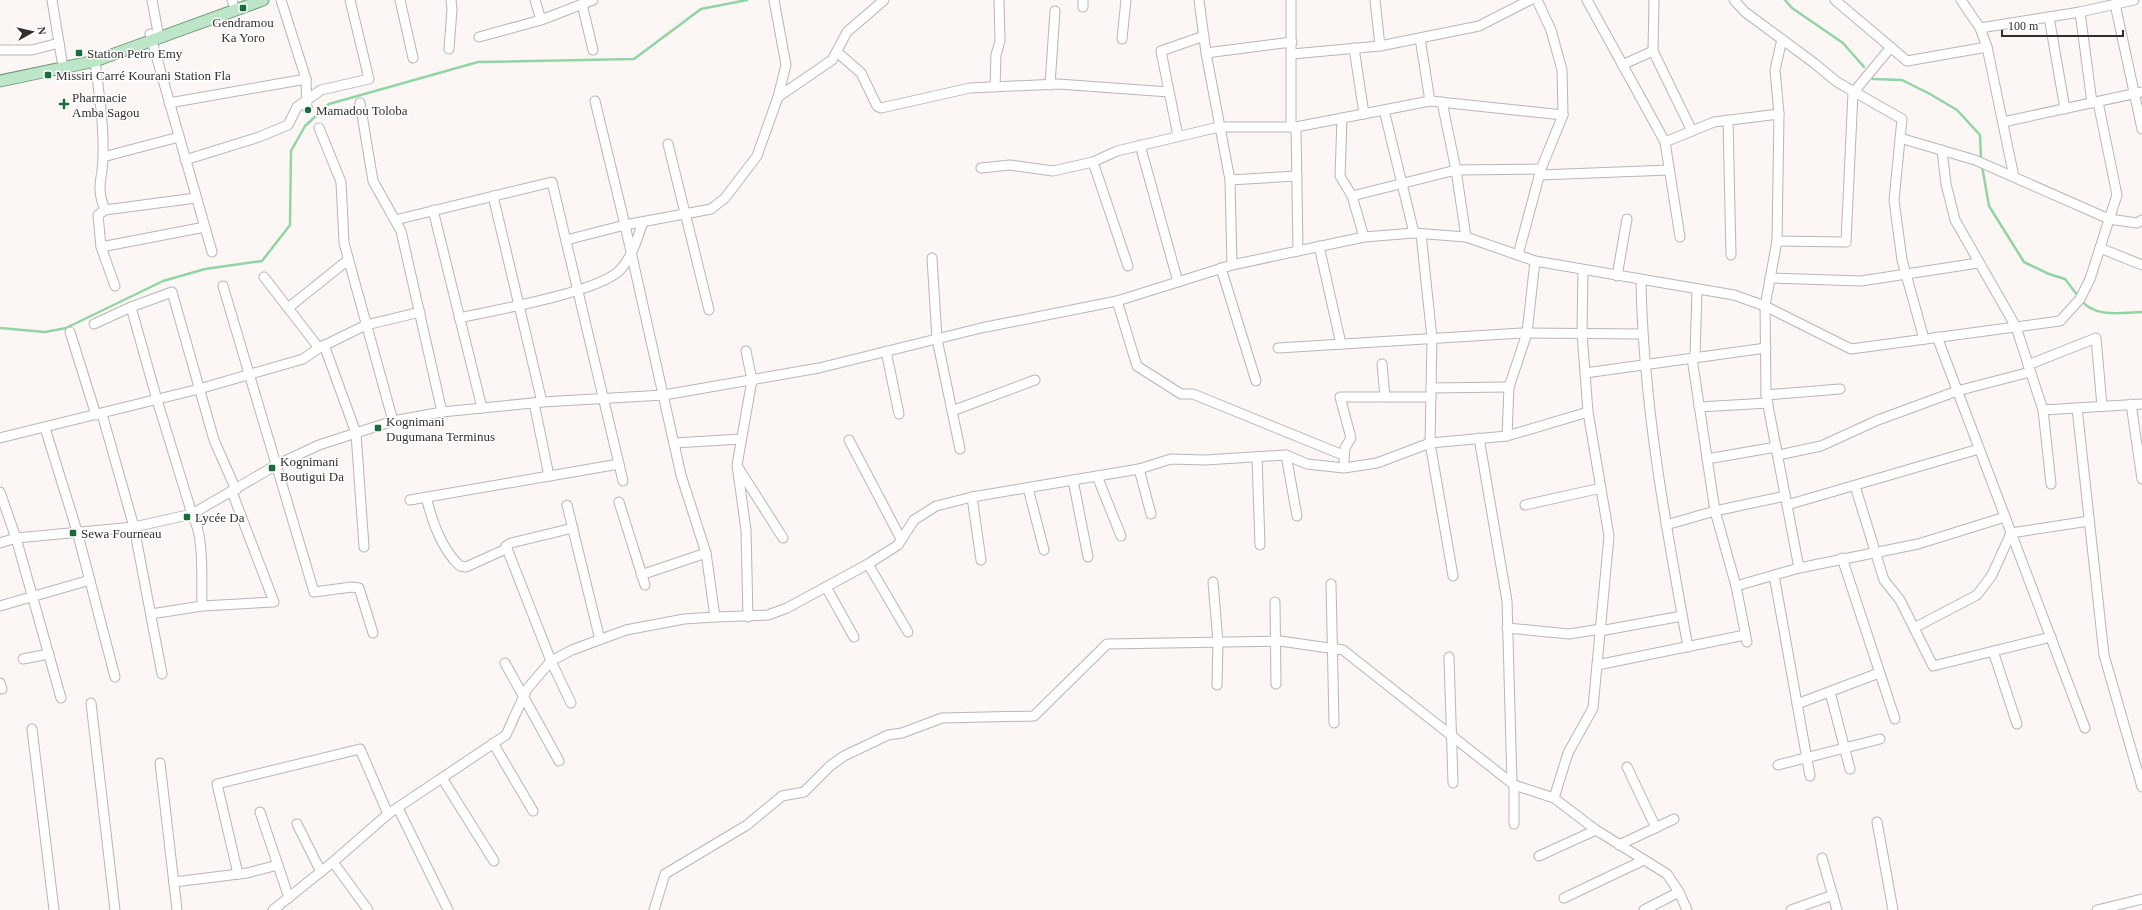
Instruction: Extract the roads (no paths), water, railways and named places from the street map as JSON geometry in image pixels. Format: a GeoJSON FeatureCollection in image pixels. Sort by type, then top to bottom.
{"type":"FeatureCollection","features":[{"type":"Feature","properties":{"kind":"main road"},"geometry":{"type":"LineString","coordinates":[[0,74],[89,55],[155,36],[263,0]]}},
{"type":"Feature","properties":{"kind":"main road"},"geometry":{"type":"LineString","coordinates":[[0,81],[95,62],[235,1]]}},
{"type":"Feature","properties":{"kind":"street"},"geometry":{"type":"LineString","coordinates":[[52,0],[62,61]]}},
{"type":"Feature","properties":{"kind":"street"},"geometry":{"type":"LineString","coordinates":[[152,0],[155,36],[169,103],[212,252]]}},
{"type":"Feature","properties":{"kind":"street"},"geometry":{"type":"LineString","coordinates":[[281,0],[306,79],[307,104]]}},
{"type":"Feature","properties":{"kind":"street"},"geometry":{"type":"LineString","coordinates":[[185,160],[259,137],[288,125],[297,107],[307,104],[321,90],[369,79],[350,0]]}},
{"type":"Feature","properties":{"kind":"street"},"geometry":{"type":"LineString","coordinates":[[400,0],[413,58]]}},
{"type":"Feature","properties":{"kind":"street"},"geometry":{"type":"LineString","coordinates":[[449,50],[452,9],[451,0]]}},
{"type":"Feature","properties":{"kind":"street"},"geometry":{"type":"LineString","coordinates":[[535,0],[541,20]]}},
{"type":"Feature","properties":{"kind":"street"},"geometry":{"type":"LineString","coordinates":[[566,240],[625,225],[711,209],[725,198],[757,156],[778,97],[786,65],[774,0]]}},
{"type":"Feature","properties":{"kind":"street"},"geometry":{"type":"LineString","coordinates":[[778,97],[832,60],[847,32],[884,0]]}},
{"type":"Feature","properties":{"kind":"street"},"geometry":{"type":"LineString","coordinates":[[995,87],[996,55],[1000,41],[999,0]]}},
{"type":"Feature","properties":{"kind":"street"},"geometry":{"type":"LineString","coordinates":[[1122,39],[1126,0]]}},
{"type":"Feature","properties":{"kind":"street"},"geometry":{"type":"LineString","coordinates":[[1201,0],[1206,53],[1230,180],[1232,265]]}},
{"type":"Feature","properties":{"kind":"street"},"geometry":{"type":"LineString","coordinates":[[1291,0],[1293,127],[1297,176],[1298,251]]}},
{"type":"Feature","properties":{"kind":"street"},"geometry":{"type":"LineString","coordinates":[[1374,0],[1380,46]]}},
{"type":"Feature","properties":{"kind":"street"},"geometry":{"type":"LineString","coordinates":[[1292,54],[1380,46],[1479,26],[1530,0]]}},
{"type":"Feature","properties":{"kind":"street"},"geometry":{"type":"LineString","coordinates":[[1518,255],[1541,172],[1563,115],[1562,70],[1551,30],[1537,0]]}},
{"type":"Feature","properties":{"kind":"street"},"geometry":{"type":"LineString","coordinates":[[1587,0],[1665,142],[1680,237]]}},
{"type":"Feature","properties":{"kind":"street"},"geometry":{"type":"LineString","coordinates":[[1654,0],[1653,51],[1692,131]]}},
{"type":"Feature","properties":{"kind":"street"},"geometry":{"type":"LineString","coordinates":[[1734,0],[1745,12],[1853,93],[1902,119],[1894,200],[1902,260],[1924,339]]}},
{"type":"Feature","properties":{"kind":"street"},"geometry":{"type":"LineString","coordinates":[[1835,0],[1907,61],[1987,47]]}},
{"type":"Feature","properties":{"kind":"street"},"geometry":{"type":"LineString","coordinates":[[1961,0],[1980,28],[1987,47],[2014,177]]}},
{"type":"Feature","properties":{"kind":"street"},"geometry":{"type":"LineString","coordinates":[[1980,28],[2080,12],[2134,0]]}},
{"type":"Feature","properties":{"kind":"street"},"geometry":{"type":"LineString","coordinates":[[479,37],[541,20],[586,2],[593,50]]}},
{"type":"Feature","properties":{"kind":"street"},"geometry":{"type":"LineString","coordinates":[[2114,4],[2138,93],[2142,129]]}},
{"type":"Feature","properties":{"kind":"street"},"geometry":{"type":"LineString","coordinates":[[1050,85],[1055,11]]}},
{"type":"Feature","properties":{"kind":"street"},"geometry":{"type":"LineString","coordinates":[[0,543],[16,538],[134,527],[192,514],[234,491],[278,464],[319,445],[393,421],[442,412],[538,402],[664,395],[819,368],[980,328],[1117,301],[1232,265],[1364,237],[1417,234],[1466,237],[1535,261],[1734,295],[1765,306],[1851,349],[2060,321],[2080,299],[2090,279],[2117,195],[2095,102],[2080,12]]}},
{"type":"Feature","properties":{"kind":"street"},"geometry":{"type":"LineString","coordinates":[[2049,17],[2065,109]]}},
{"type":"Feature","properties":{"kind":"street"},"geometry":{"type":"LineString","coordinates":[[1178,136],[1161,51],[1204,36]]}},
{"type":"Feature","properties":{"kind":"street"},"geometry":{"type":"LineString","coordinates":[[1420,38],[1430,101]]}},
{"type":"Feature","properties":{"kind":"street"},"geometry":{"type":"LineString","coordinates":[[1782,39],[1775,70],[1779,114],[1777,241],[1765,306],[1767,399],[1799,568]]}},
{"type":"Feature","properties":{"kind":"street"},"geometry":{"type":"LineString","coordinates":[[1206,53],[1292,42]]}},
{"type":"Feature","properties":{"kind":"street"},"geometry":{"type":"LineString","coordinates":[[0,50],[32,50],[59,44]]}},
{"type":"Feature","properties":{"kind":"street"},"geometry":{"type":"LineString","coordinates":[[1777,241],[1846,242],[1853,93],[1891,47]]}},
{"type":"Feature","properties":{"kind":"street"},"geometry":{"type":"LineString","coordinates":[[1354,48],[1364,114]]}},
{"type":"Feature","properties":{"kind":"street"},"geometry":{"type":"LineString","coordinates":[[1622,66],[1653,51]]}},
{"type":"Feature","properties":{"kind":"street"},"geometry":{"type":"LineString","coordinates":[[837,52],[861,73],[877,106],[882,108],[951,91],[995,87],[1050,85],[1169,92]]}},
{"type":"Feature","properties":{"kind":"street"},"geometry":{"type":"LineString","coordinates":[[95,62],[100,102],[103,157],[99,186],[104,210]]}},
{"type":"Feature","properties":{"kind":"street"},"geometry":{"type":"LineString","coordinates":[[169,103],[306,79]]}},
{"type":"Feature","properties":{"kind":"street"},"geometry":{"type":"LineString","coordinates":[[2003,122],[2138,93]]}},
{"type":"Feature","properties":{"kind":"street"},"geometry":{"type":"LineString","coordinates":[[595,101],[632,253],[681,475],[706,553],[715,617]]}},
{"type":"Feature","properties":{"kind":"street"},"geometry":{"type":"LineString","coordinates":[[981,168],[1010,165],[1053,171],[1093,162],[1117,151],[1219,127],[1293,127],[1430,101],[1563,115]]}},
{"type":"Feature","properties":{"kind":"street"},"geometry":{"type":"LineString","coordinates":[[1442,102],[1456,170],[1466,237]]}},
{"type":"Feature","properties":{"kind":"street"},"geometry":{"type":"LineString","coordinates":[[360,103],[373,181],[401,231],[442,412]]}},
{"type":"Feature","properties":{"kind":"street"},"geometry":{"type":"LineString","coordinates":[[1384,110],[1402,184],[1417,234],[1432,338],[1430,443],[1453,576]]}},
{"type":"Feature","properties":{"kind":"street"},"geometry":{"type":"LineString","coordinates":[[1665,142],[1714,122],[1779,114]]}},
{"type":"Feature","properties":{"kind":"street"},"geometry":{"type":"LineString","coordinates":[[1342,118],[1340,176],[1352,196],[1364,237]]}},
{"type":"Feature","properties":{"kind":"street"},"geometry":{"type":"LineString","coordinates":[[1728,120],[1731,255]]}},
{"type":"Feature","properties":{"kind":"street"},"geometry":{"type":"LineString","coordinates":[[319,128],[341,182],[344,243],[393,421]]}},
{"type":"Feature","properties":{"kind":"street"},"geometry":{"type":"LineString","coordinates":[[103,157],[179,136]]}},
{"type":"Feature","properties":{"kind":"street"},"geometry":{"type":"LineString","coordinates":[[1900,138],[1975,160],[2109,219],[2137,223],[2142,220]]}},
{"type":"Feature","properties":{"kind":"street"},"geometry":{"type":"LineString","coordinates":[[668,144],[709,310]]}},
{"type":"Feature","properties":{"kind":"street"},"geometry":{"type":"LineString","coordinates":[[1140,145],[1178,282]]}},
{"type":"Feature","properties":{"kind":"street"},"geometry":{"type":"LineString","coordinates":[[1942,150],[1946,184],[1955,220],[2016,327],[2043,410],[2051,484]]}},
{"type":"Feature","properties":{"kind":"street"},"geometry":{"type":"LineString","coordinates":[[1093,162],[1128,266]]}},
{"type":"Feature","properties":{"kind":"street"},"geometry":{"type":"LineString","coordinates":[[1352,196],[1456,170],[1541,172],[1669,170]]}},
{"type":"Feature","properties":{"kind":"street"},"geometry":{"type":"LineString","coordinates":[[1230,180],[1297,176]]}},
{"type":"Feature","properties":{"kind":"street"},"geometry":{"type":"LineString","coordinates":[[395,220],[552,182],[623,481]]}},
{"type":"Feature","properties":{"kind":"street"},"geometry":{"type":"LineString","coordinates":[[493,196],[519,304],[538,402],[549,476]]}},
{"type":"Feature","properties":{"kind":"street"},"geometry":{"type":"LineString","coordinates":[[115,286],[101,247],[98,217],[104,210],[196,198]]}},
{"type":"Feature","properties":{"kind":"street"},"geometry":{"type":"LineString","coordinates":[[433,210],[482,408]]}},
{"type":"Feature","properties":{"kind":"street"},"geometry":{"type":"LineString","coordinates":[[1617,276],[1627,219]]}},
{"type":"Feature","properties":{"kind":"street"},"geometry":{"type":"LineString","coordinates":[[459,318],[578,290],[611,278],[620,270],[632,253],[643,222]]}},
{"type":"Feature","properties":{"kind":"street"},"geometry":{"type":"LineString","coordinates":[[101,247],[205,227]]}},
{"type":"Feature","properties":{"kind":"street"},"geometry":{"type":"LineString","coordinates":[[1319,246],[1341,344]]}},
{"type":"Feature","properties":{"kind":"street"},"geometry":{"type":"LineString","coordinates":[[2100,248],[2142,265]]}},
{"type":"Feature","properties":{"kind":"street"},"geometry":{"type":"LineString","coordinates":[[932,258],[937,339],[960,449]]}},
{"type":"Feature","properties":{"kind":"street"},"geometry":{"type":"LineString","coordinates":[[288,308],[348,260]]}},
{"type":"Feature","properties":{"kind":"street"},"geometry":{"type":"LineString","coordinates":[[1507,436],[1509,387],[1527,333],[1535,261]]}},
{"type":"Feature","properties":{"kind":"street"},"geometry":{"type":"LineString","coordinates":[[1770,278],[1862,281],[1978,262]]}},
{"type":"Feature","properties":{"kind":"street"},"geometry":{"type":"LineString","coordinates":[[1221,268],[1256,381]]}},
{"type":"Feature","properties":{"kind":"street"},"geometry":{"type":"LineString","coordinates":[[1554,798],[1568,753],[1593,708],[1609,536],[1588,412],[1582,334],[1583,270]]}},
{"type":"Feature","properties":{"kind":"street"},"geometry":{"type":"LineString","coordinates":[[264,277],[288,308],[322,346],[356,433],[364,547]]}},
{"type":"Feature","properties":{"kind":"street"},"geometry":{"type":"LineString","coordinates":[[1641,280],[1642,334],[1666,525],[1688,647]]}},
{"type":"Feature","properties":{"kind":"street"},"geometry":{"type":"LineString","coordinates":[[224,286],[278,464],[314,592],[352,587],[359,588],[373,633]]}},
{"type":"Feature","properties":{"kind":"street"},"geometry":{"type":"LineString","coordinates":[[1597,665],[1688,647],[1746,639],[1736,586],[1715,511],[1699,407],[1694,358],[1697,289]]}},
{"type":"Feature","properties":{"kind":"street"},"geometry":{"type":"LineString","coordinates":[[94,324],[131,307],[172,292],[214,440],[274,602],[202,606],[151,614]]}},
{"type":"Feature","properties":{"kind":"street"},"geometry":{"type":"LineString","coordinates":[[1117,301],[1137,366],[1181,394],[1193,394],[1343,455]]}},
{"type":"Feature","properties":{"kind":"street"},"geometry":{"type":"LineString","coordinates":[[131,307],[157,400],[192,514],[197,523],[201,562],[202,606]]}},
{"type":"Feature","properties":{"kind":"street"},"geometry":{"type":"LineString","coordinates":[[0,438],[157,400],[303,359],[322,346],[366,325],[420,312]]}},
{"type":"Feature","properties":{"kind":"street"},"geometry":{"type":"LineString","coordinates":[[70,332],[99,414],[134,527],[162,674]]}},
{"type":"Feature","properties":{"kind":"street"},"geometry":{"type":"LineString","coordinates":[[1278,348],[1527,333],[1642,334]]}},
{"type":"Feature","properties":{"kind":"street"},"geometry":{"type":"LineString","coordinates":[[1937,337],[2085,728]]}},
{"type":"Feature","properties":{"kind":"street"},"geometry":{"type":"LineString","coordinates":[[1707,459],[1821,446],[1878,420],[1957,391],[2029,369],[2096,338],[2102,406]]}},
{"type":"Feature","properties":{"kind":"street"},"geometry":{"type":"LineString","coordinates":[[1585,373],[1766,348]]}},
{"type":"Feature","properties":{"kind":"street"},"geometry":{"type":"LineString","coordinates":[[746,351],[752,380],[737,465],[746,530],[748,617]]}},
{"type":"Feature","properties":{"kind":"street"},"geometry":{"type":"LineString","coordinates":[[886,351],[899,414]]}},
{"type":"Feature","properties":{"kind":"street"},"geometry":{"type":"LineString","coordinates":[[1382,364],[1385,397]]}},
{"type":"Feature","properties":{"kind":"street"},"geometry":{"type":"LineString","coordinates":[[952,411],[1035,380]]}},
{"type":"Feature","properties":{"kind":"street"},"geometry":{"type":"LineString","coordinates":[[1344,468],[1343,455],[1351,438],[1340,397],[1385,397],[1431,392],[1509,387]]}},
{"type":"Feature","properties":{"kind":"street"},"geometry":{"type":"LineString","coordinates":[[1699,407],[1840,389]]}},
{"type":"Feature","properties":{"kind":"street"},"geometry":{"type":"LineString","coordinates":[[2131,404],[2142,479]]}},
{"type":"Feature","properties":{"kind":"street"},"geometry":{"type":"LineString","coordinates":[[2043,410],[2142,404]]}},
{"type":"Feature","properties":{"kind":"street"},"geometry":{"type":"LineString","coordinates":[[2077,408],[2104,655],[2142,787]]}},
{"type":"Feature","properties":{"kind":"street"},"geometry":{"type":"LineString","coordinates":[[273,910],[333,862],[388,814],[506,735],[527,689],[551,661],[572,650],[626,630],[684,619],[768,615],[787,608],[868,564],[898,545],[914,520],[936,506],[972,497],[1139,469],[1171,460],[1286,456],[1307,464],[1344,468],[1377,463],[1430,443],[1507,436],[1588,412]]}},
{"type":"Feature","properties":{"kind":"street"},"geometry":{"type":"LineString","coordinates":[[45,428],[77,532],[115,677]]}},
{"type":"Feature","properties":{"kind":"street"},"geometry":{"type":"LineString","coordinates":[[1479,438],[1507,601],[1514,824]]}},
{"type":"Feature","properties":{"kind":"street"},"geometry":{"type":"LineString","coordinates":[[674,443],[741,439]]}},
{"type":"Feature","properties":{"kind":"street"},"geometry":{"type":"LineString","coordinates":[[850,440],[901,539]]}},
{"type":"Feature","properties":{"kind":"street"},"geometry":{"type":"LineString","coordinates":[[1787,505],[1979,449]]}},
{"type":"Feature","properties":{"kind":"street"},"geometry":{"type":"LineString","coordinates":[[1286,456],[1297,516]]}},
{"type":"Feature","properties":{"kind":"street"},"geometry":{"type":"LineString","coordinates":[[1257,457],[1260,545]]}},
{"type":"Feature","properties":{"kind":"street"},"geometry":{"type":"LineString","coordinates":[[410,500],[619,464]]}},
{"type":"Feature","properties":{"kind":"street"},"geometry":{"type":"LineString","coordinates":[[737,465],[783,538]]}},
{"type":"Feature","properties":{"kind":"street"},"geometry":{"type":"LineString","coordinates":[[1139,469],[1151,514]]}},
{"type":"Feature","properties":{"kind":"street"},"geometry":{"type":"LineString","coordinates":[[1097,476],[1121,536]]}},
{"type":"Feature","properties":{"kind":"street"},"geometry":{"type":"LineString","coordinates":[[1073,480],[1088,557]]}},
{"type":"Feature","properties":{"kind":"street"},"geometry":{"type":"LineString","coordinates":[[1855,486],[1884,580],[1900,600],[1933,666],[2050,637]]}},
{"type":"Feature","properties":{"kind":"street"},"geometry":{"type":"LineString","coordinates":[[1028,488],[1044,550]]}},
{"type":"Feature","properties":{"kind":"street"},"geometry":{"type":"LineString","coordinates":[[1526,505],[1601,488]]}},
{"type":"Feature","properties":{"kind":"street"},"geometry":{"type":"LineString","coordinates":[[0,492],[16,538],[61,698]]}},
{"type":"Feature","properties":{"kind":"street"},"geometry":{"type":"LineString","coordinates":[[1666,525],[1715,511],[1785,496]]}},
{"type":"Feature","properties":{"kind":"street"},"geometry":{"type":"LineString","coordinates":[[426,497],[440,538],[460,566],[466,567],[506,549],[508,544],[573,528]]}},
{"type":"Feature","properties":{"kind":"street"},"geometry":{"type":"LineString","coordinates":[[972,497],[981,560]]}},
{"type":"Feature","properties":{"kind":"street"},"geometry":{"type":"LineString","coordinates":[[619,502],[645,586]]}},
{"type":"Feature","properties":{"kind":"street"},"geometry":{"type":"LineString","coordinates":[[567,504],[600,640]]}},
{"type":"Feature","properties":{"kind":"street"},"geometry":{"type":"LineString","coordinates":[[1736,586],[1799,568],[1842,558],[1918,544],[2005,517]]}},
{"type":"Feature","properties":{"kind":"street"},"geometry":{"type":"LineString","coordinates":[[2011,533],[2089,521]]}},
{"type":"Feature","properties":{"kind":"street"},"geometry":{"type":"LineString","coordinates":[[1914,628],[1977,595],[1992,575],[2011,533]]}},
{"type":"Feature","properties":{"kind":"street"},"geometry":{"type":"LineString","coordinates":[[506,549],[551,661],[571,702]]}},
{"type":"Feature","properties":{"kind":"street"},"geometry":{"type":"LineString","coordinates":[[641,575],[706,553]]}},
{"type":"Feature","properties":{"kind":"street"},"geometry":{"type":"LineString","coordinates":[[1842,558],[1894,720]]}},
{"type":"Feature","properties":{"kind":"street"},"geometry":{"type":"LineString","coordinates":[[868,564],[908,632]]}},
{"type":"Feature","properties":{"kind":"street"},"geometry":{"type":"LineString","coordinates":[[1774,575],[1810,776]]}},
{"type":"Feature","properties":{"kind":"street"},"geometry":{"type":"LineString","coordinates":[[0,606],[90,580]]}},
{"type":"Feature","properties":{"kind":"street"},"geometry":{"type":"LineString","coordinates":[[1213,582],[1218,642],[1217,685]]}},
{"type":"Feature","properties":{"kind":"street"},"geometry":{"type":"LineString","coordinates":[[1331,584],[1334,723]]}},
{"type":"Feature","properties":{"kind":"street"},"geometry":{"type":"LineString","coordinates":[[826,587],[854,638]]}},
{"type":"Feature","properties":{"kind":"street"},"geometry":{"type":"LineString","coordinates":[[1275,602],[1276,684]]}},
{"type":"Feature","properties":{"kind":"street"},"geometry":{"type":"LineString","coordinates":[[1507,628],[1569,634],[1682,616]]}},
{"type":"Feature","properties":{"kind":"street"},"geometry":{"type":"LineString","coordinates":[[654,910],[664,874],[747,825],[782,796],[804,792],[830,766],[844,756],[888,735],[909,730],[942,718],[1034,716],[1107,644],[1275,641],[1343,650],[1513,784],[1554,798],[1596,830],[1667,874],[1679,892],[1687,910]]}},
{"type":"Feature","properties":{"kind":"street"},"geometry":{"type":"LineString","coordinates":[[1993,651],[2017,724]]}},
{"type":"Feature","properties":{"kind":"street"},"geometry":{"type":"LineString","coordinates":[[23,659],[49,654]]}},
{"type":"Feature","properties":{"kind":"street"},"geometry":{"type":"LineString","coordinates":[[1449,657],[1454,783]]}},
{"type":"Feature","properties":{"kind":"street"},"geometry":{"type":"LineString","coordinates":[[505,663],[559,761]]}},
{"type":"Feature","properties":{"kind":"street"},"geometry":{"type":"LineString","coordinates":[[1797,704],[1879,673]]}},
{"type":"Feature","properties":{"kind":"street"},"geometry":{"type":"LineString","coordinates":[[1830,692],[1850,768]]}},
{"type":"Feature","properties":{"kind":"street"},"geometry":{"type":"LineString","coordinates":[[91,703],[115,910]]}},
{"type":"Feature","properties":{"kind":"street"},"geometry":{"type":"LineString","coordinates":[[32,729],[54,910]]}},
{"type":"Feature","properties":{"kind":"street"},"geometry":{"type":"LineString","coordinates":[[1778,765],[1880,739]]}},
{"type":"Feature","properties":{"kind":"street"},"geometry":{"type":"LineString","coordinates":[[494,743],[532,811]]}},
{"type":"Feature","properties":{"kind":"street"},"geometry":{"type":"LineString","coordinates":[[238,874],[217,784],[360,749],[388,814]]}},
{"type":"Feature","properties":{"kind":"street"},"geometry":{"type":"LineString","coordinates":[[160,763],[177,910]]}},
{"type":"Feature","properties":{"kind":"street"},"geometry":{"type":"LineString","coordinates":[[1627,767],[1656,828]]}},
{"type":"Feature","properties":{"kind":"street"},"geometry":{"type":"LineString","coordinates":[[442,778],[494,861]]}},
{"type":"Feature","properties":{"kind":"street"},"geometry":{"type":"LineString","coordinates":[[398,808],[448,910]]}},
{"type":"Feature","properties":{"kind":"street"},"geometry":{"type":"LineString","coordinates":[[260,812],[289,898]]}},
{"type":"Feature","properties":{"kind":"street"},"geometry":{"type":"LineString","coordinates":[[1619,845],[1674,819]]}},
{"type":"Feature","properties":{"kind":"street"},"geometry":{"type":"LineString","coordinates":[[1877,822],[1893,910]]}},
{"type":"Feature","properties":{"kind":"street"},"geometry":{"type":"LineString","coordinates":[[297,824],[321,872]]}},
{"type":"Feature","properties":{"kind":"street"},"geometry":{"type":"LineString","coordinates":[[1540,856],[1596,830]]}},
{"type":"Feature","properties":{"kind":"street"},"geometry":{"type":"LineString","coordinates":[[1822,858],[1837,910]]}},
{"type":"Feature","properties":{"kind":"street"},"geometry":{"type":"LineString","coordinates":[[1564,898],[1644,860]]}},
{"type":"Feature","properties":{"kind":"street"},"geometry":{"type":"LineString","coordinates":[[333,862],[368,910]]}},
{"type":"Feature","properties":{"kind":"street"},"geometry":{"type":"LineString","coordinates":[[174,882],[238,874],[278,865]]}},
{"type":"Feature","properties":{"kind":"street"},"geometry":{"type":"LineString","coordinates":[[1644,910],[1679,892]]}},
{"type":"Feature","properties":{"kind":"street"},"geometry":{"type":"LineString","coordinates":[[1791,910],[1833,895]]}},
{"type":"Feature","properties":{"kind":"street"},"geometry":{"type":"LineString","coordinates":[[2096,910],[2142,899]]}},
{"type":"Feature","properties":{"kind":"waterway"},"geometry":{"type":"LineString","coordinates":[[0,328],[45,332],[66,328],[163,281],[205,269],[262,261],[290,225],[291,151],[305,126],[329,104],[478,62],[634,59],[701,9],[747,0]]}},
{"type":"Feature","properties":{"kind":"waterway"},"geometry":{"type":"LineString","coordinates":[[1785,0],[1792,8],[1843,43],[1864,67]]}},
{"type":"Feature","properties":{"kind":"waterway"},"geometry":{"type":"LineString","coordinates":[[1873,79],[1902,80],[1957,110],[1980,135],[1981,159]]}},
{"type":"Feature","properties":{"kind":"waterway"},"geometry":{"type":"LineString","coordinates":[[1982,166],[1989,206],[2024,262],[2049,274],[2065,279],[2078,296]]}},
{"type":"Feature","properties":{"kind":"waterway"},"geometry":{"type":"LineString","coordinates":[[2081,300],[2093,310],[2101,312],[2142,312]]}},
{"type":"Feature","properties":{"kind":"place","name":"Gendramou Ka Yoro"},"geometry":{"type":"Point","coordinates":[243,8]}},
{"type":"Feature","properties":{"kind":"place","name":"Station Petro Emy"},"geometry":{"type":"Point","coordinates":[79,53]}},
{"type":"Feature","properties":{"kind":"place","name":"Missiri Carré Kourani Station Fla"},"geometry":{"type":"Point","coordinates":[48,75]}},
{"type":"Feature","properties":{"kind":"place","name":"Pharmacie Amba Sagou"},"geometry":{"type":"Point","coordinates":[64,104]}},
{"type":"Feature","properties":{"kind":"place","name":"Mamadou Toloba"},"geometry":{"type":"Point","coordinates":[308,110]}},
{"type":"Feature","properties":{"kind":"place","name":"Kognimani Dugumana Terminus"},"geometry":{"type":"Point","coordinates":[378,428]}},
{"type":"Feature","properties":{"kind":"place","name":"Kognimani Boutigui Da"},"geometry":{"type":"Point","coordinates":[272,468]}},
{"type":"Feature","properties":{"kind":"place","name":"Lycée Da"},"geometry":{"type":"Point","coordinates":[187,517]}},
{"type":"Feature","properties":{"kind":"place","name":"Sewa Fourneau"},"geometry":{"type":"Point","coordinates":[73,533]}}]}
